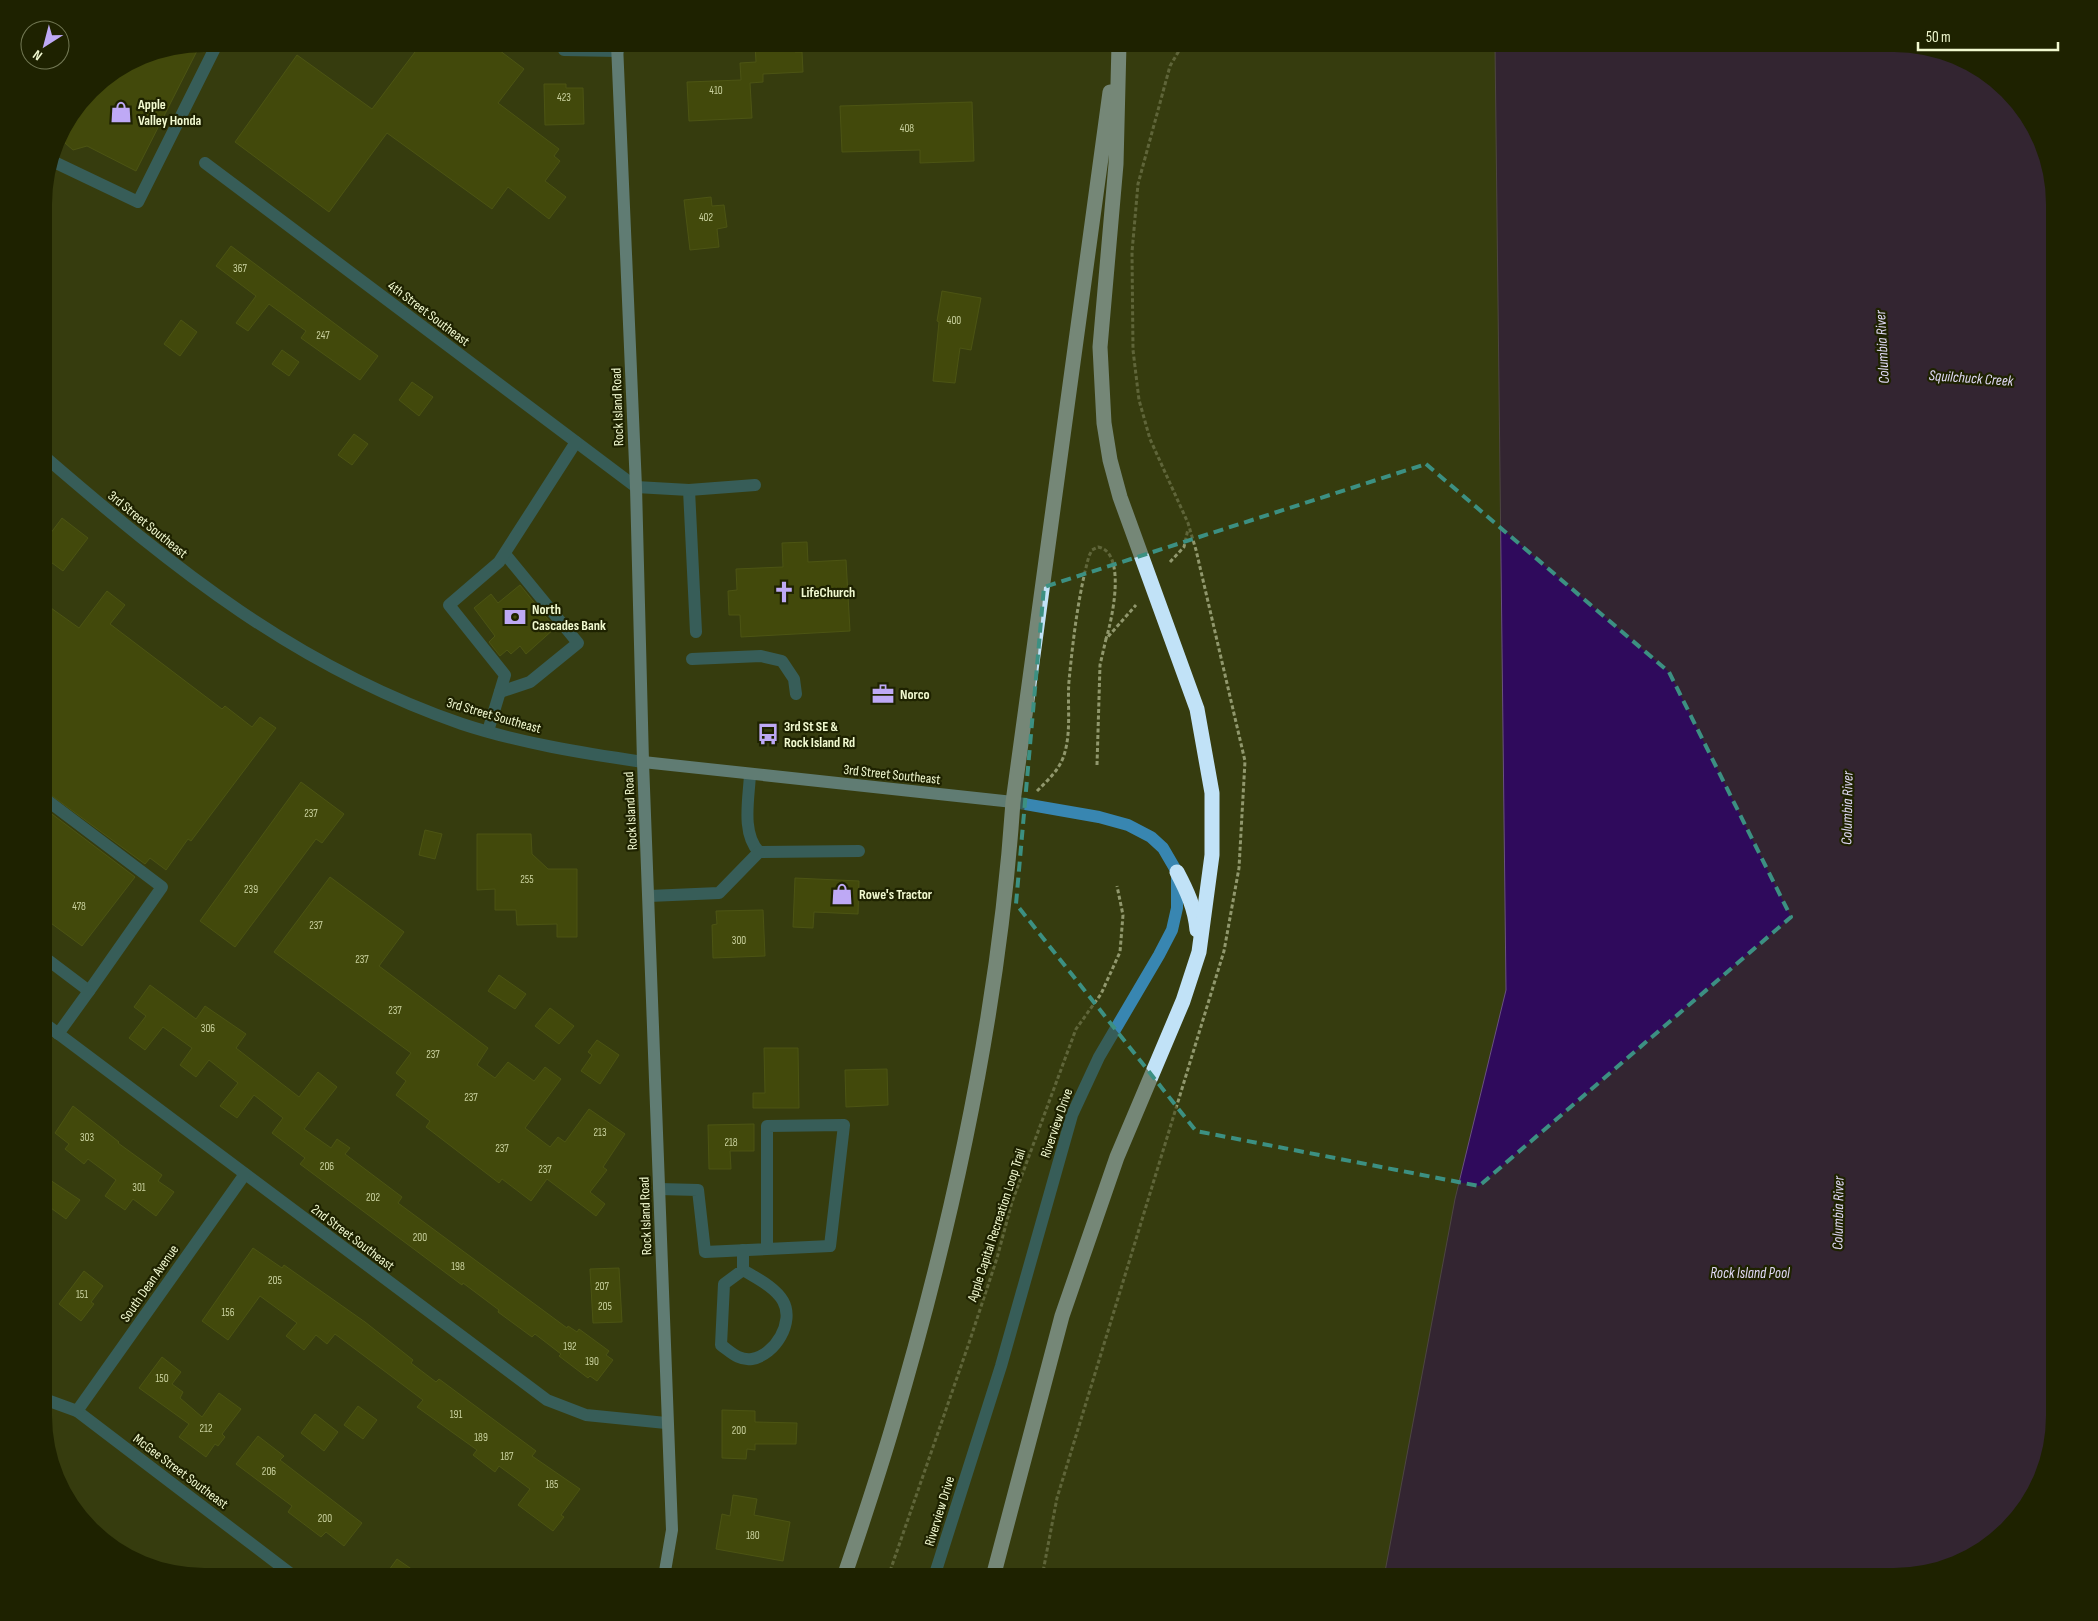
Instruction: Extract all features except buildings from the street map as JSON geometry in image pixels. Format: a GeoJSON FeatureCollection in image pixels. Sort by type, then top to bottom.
{"type":"FeatureCollection","features":[{"type":"Feature","properties":{"kind":"highway"},"geometry":{"type":"LineString","coordinates":[[847,1568],[893,1425],[942,1239],[980,1060],[1008,871],[1013,802],[1116,53]]}},
{"type":"Feature","properties":{"kind":"highway"},"geometry":{"type":"LineString","coordinates":[[995,1568],[1062,1316],[1117,1157],[1183,1001],[1199,952],[1212,855],[1213,813],[1208,761],[1189,683],[1116,484],[1104,416],[1100,347],[1116,164],[1117,53]]}},
{"type":"Feature","properties":{"kind":"highway"},"geometry":{"type":"LineString","coordinates":[[1177,872],[1195,915],[1199,952]]}},
{"type":"Feature","properties":{"kind":"main road","name":"Rock Island Road"},"geometry":{"type":"LineString","coordinates":[[618,53],[636,487],[643,762],[666,1423],[672,1530],[666,1568]]}},
{"type":"Feature","properties":{"kind":"main road","name":"3rd Street Southeast"},"geometry":{"type":"LineString","coordinates":[[643,762],[1013,802]]}},
{"type":"Feature","properties":{"kind":"street"},"geometry":{"type":"LineString","coordinates":[[58,164],[138,202],[212,53]]}},
{"type":"Feature","properties":{"kind":"street","name":"4th Street Southeast"},"geometry":{"type":"LineString","coordinates":[[205,163],[636,487]]}},
{"type":"Feature","properties":{"kind":"street"},"geometry":{"type":"LineString","coordinates":[[488,731],[505,675],[449,605],[500,562],[576,442]]}},
{"type":"Feature","properties":{"kind":"street","name":"3rd Street Southeast"},"geometry":{"type":"LineString","coordinates":[[53,464],[156,551],[258,625],[319,662],[388,696],[488,731],[556,747],[643,762]]}},
{"type":"Feature","properties":{"kind":"street"},"geometry":{"type":"LineString","coordinates":[[636,487],[689,490],[755,485]]}},
{"type":"Feature","properties":{"kind":"street"},"geometry":{"type":"LineString","coordinates":[[689,490],[696,632]]}},
{"type":"Feature","properties":{"kind":"street"},"geometry":{"type":"LineString","coordinates":[[500,692],[530,682],[578,643],[505,554]]}},
{"type":"Feature","properties":{"kind":"street"},"geometry":{"type":"LineString","coordinates":[[692,659],[761,656],[782,661],[794,679],[796,694]]}},
{"type":"Feature","properties":{"kind":"street"},"geometry":{"type":"LineString","coordinates":[[750,774],[748,820],[751,844],[759,852],[859,851]]}},
{"type":"Feature","properties":{"kind":"street"},"geometry":{"type":"LineString","coordinates":[[1013,802],[1099,816],[1128,825],[1157,843],[1177,872]]}},
{"type":"Feature","properties":{"kind":"street"},"geometry":{"type":"LineString","coordinates":[[53,805],[162,887],[58,1034]]}},
{"type":"Feature","properties":{"kind":"street"},"geometry":{"type":"LineString","coordinates":[[649,896],[720,893],[759,852]]}},
{"type":"Feature","properties":{"kind":"street","name":"Riverview Drive"},"geometry":{"type":"LineString","coordinates":[[937,1568],[1001,1366],[1063,1142],[1081,1094],[1099,1057],[1172,930],[1177,908],[1177,872]]}},
{"type":"Feature","properties":{"kind":"street"},"geometry":{"type":"LineString","coordinates":[[53,964],[89,991]]}},
{"type":"Feature","properties":{"kind":"street","name":"2nd Street Southeast"},"geometry":{"type":"LineString","coordinates":[[53,1030],[547,1400],[586,1415],[666,1423]]}},
{"type":"Feature","properties":{"kind":"street"},"geometry":{"type":"LineString","coordinates":[[659,1190],[698,1190],[704,1252],[742,1250],[767,1249],[830,1246],[844,1126],[767,1126],[767,1249]]}},
{"type":"Feature","properties":{"kind":"street","name":"South Dean Avenue"},"geometry":{"type":"LineString","coordinates":[[77,1411],[245,1174]]}},
{"type":"Feature","properties":{"kind":"street"},"geometry":{"type":"LineString","coordinates":[[742,1250],[743,1270]]}},
{"type":"Feature","properties":{"kind":"street"},"geometry":{"type":"LineString","coordinates":[[743,1270],[762,1281],[783,1301],[787,1319],[781,1335],[770,1350],[753,1359],[738,1358],[721,1346],[724,1284],[743,1270]]}},
{"type":"Feature","properties":{"kind":"street","name":"McGee Street Southeast"},"geometry":{"type":"LineString","coordinates":[[53,1402],[77,1411],[283,1568]]}},
{"type":"Feature","properties":{"kind":"path"},"geometry":{"type":"LineString","coordinates":[[1170,562],[1184,547],[1188,534],[1188,523],[1150,439],[1139,400],[1133,350],[1132,252],[1138,184],[1170,66],[1178,53]]}},
{"type":"Feature","properties":{"kind":"path"},"geometry":{"type":"LineString","coordinates":[[1013,802],[1037,790],[1054,774],[1063,758],[1067,740],[1069,682],[1078,607],[1089,556],[1092,550],[1098,547],[1107,550],[1111,555],[1116,588],[1111,623],[1100,665],[1097,765]]}},
{"type":"Feature","properties":{"kind":"path"},"geometry":{"type":"LineString","coordinates":[[1106,639],[1136,605]]}},
{"type":"Feature","properties":{"kind":"path","name":"Apple Capital Recreation Loop Trail"},"geometry":{"type":"LineString","coordinates":[[891,1568],[970,1343],[997,1258],[1012,1202],[1076,1029],[1102,994],[1120,952],[1123,915],[1117,886]]}},
{"type":"Feature","properties":{"kind":"highlighted area"},"geometry":{"type":"Polygon","coordinates":[[[1426,464],[1669,672],[1791,917],[1479,1186],[1196,1131],[1016,904],[1044,587],[1426,464]]]}},
{"type":"Feature","properties":{"kind":"water","name":"Rock Island Pool"},"geometry":{"type":"Polygon","coordinates":[[[1495,53],[1894,53],[1923,55],[1952,64],[1970,73],[2001,97],[2025,128],[2040,165],[2046,204],[2046,1417],[2040,1456],[2030,1484],[2014,1509],[1994,1531],[1961,1553],[1933,1563],[1914,1567],[1386,1568],[1455,1199],[1506,990],[1495,53]]]}},
{"type":"Feature","properties":{"kind":"place","name":"Apple Valley Honda"},"geometry":{"type":"Point","coordinates":[121,112]}},
{"type":"Feature","properties":{"kind":"place","name":"LifeChurch"},"geometry":{"type":"Point","coordinates":[784,592]}},
{"type":"Feature","properties":{"kind":"place","name":"North Cascades Bank"},"geometry":{"type":"Point","coordinates":[515,617]}},
{"type":"Feature","properties":{"kind":"place","name":"Norco"},"geometry":{"type":"Point","coordinates":[883,694]}},
{"type":"Feature","properties":{"kind":"place","name":"3rd St SE & Rock Island Rd"},"geometry":{"type":"Point","coordinates":[768,734]}},
{"type":"Feature","properties":{"kind":"place","name":"Rowe's Tractor"},"geometry":{"type":"Point","coordinates":[842,894]}},
{"type":"Feature","properties":{"kind":"water label","name":"Columbia River"},"geometry":{"type":"Point","coordinates":[1882,347]}},
{"type":"Feature","properties":{"kind":"water label","name":"Squilchuck Creek"},"geometry":{"type":"Point","coordinates":[1971,378]}},
{"type":"Feature","properties":{"kind":"water label","name":"Columbia River"},"geometry":{"type":"Point","coordinates":[1847,808]}},
{"type":"Feature","properties":{"kind":"water label","name":"Columbia River"},"geometry":{"type":"Point","coordinates":[1838,1213]}}]}
